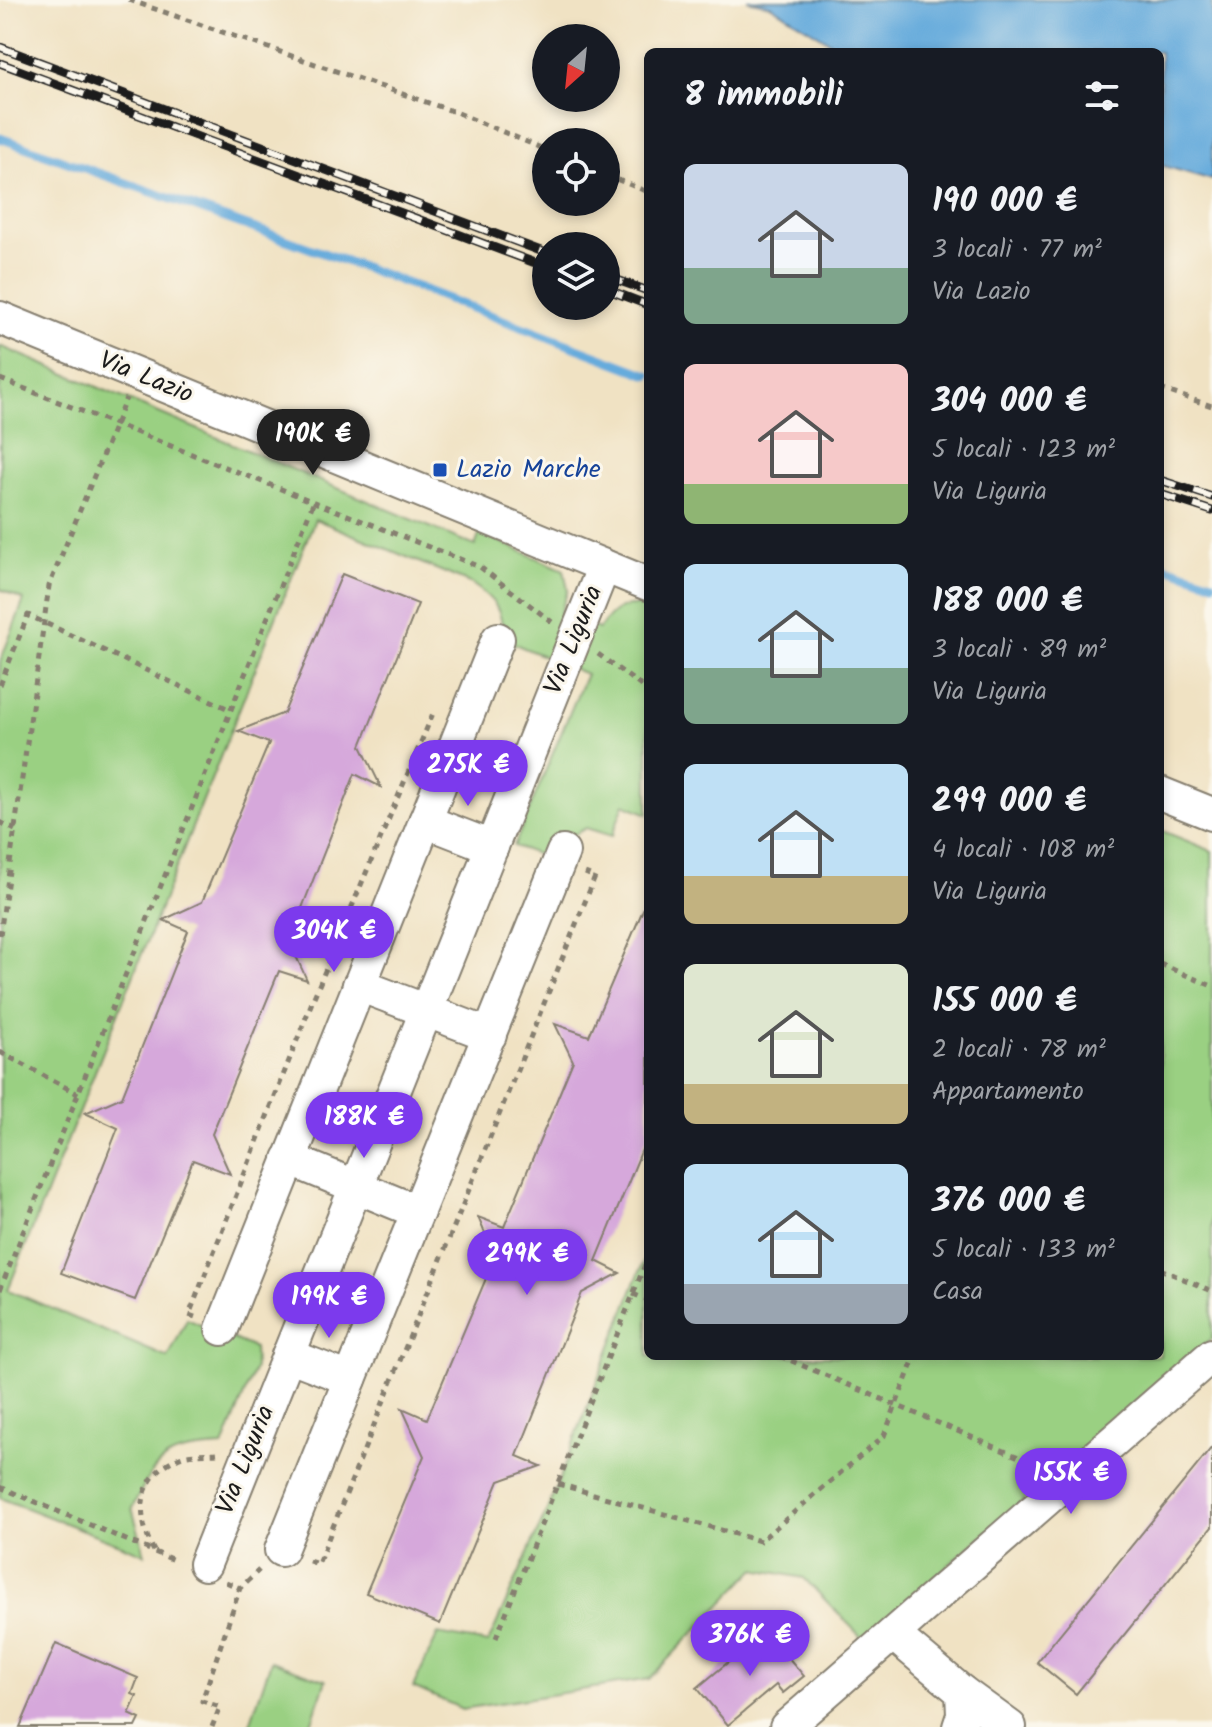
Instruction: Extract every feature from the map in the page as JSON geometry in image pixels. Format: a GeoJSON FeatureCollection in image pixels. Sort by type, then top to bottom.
{"type":"FeatureCollection","features":[{"type":"Feature","properties":{"kind":"street","name":"Via Lazio"},"geometry":{"type":"LineString","coordinates":[[0,318],[644,582]]}},
{"type":"Feature","properties":{"kind":"street","name":"Via Liguria"},"geometry":{"type":"LineString","coordinates":[[200,1568],[604,566]]}},
{"type":"Feature","properties":{"kind":"street"},"geometry":{"type":"LineString","coordinates":[[222,1329],[498,639]]}},
{"type":"Feature","properties":{"kind":"street"},"geometry":{"type":"LineString","coordinates":[[1164,795],[1212,814]]}},
{"type":"Feature","properties":{"kind":"street"},"geometry":{"type":"LineString","coordinates":[[425,821],[492,847]]}},
{"type":"Feature","properties":{"kind":"street"},"geometry":{"type":"LineString","coordinates":[[281,1550],[563,852]]}},
{"type":"Feature","properties":{"kind":"street"},"geometry":{"type":"LineString","coordinates":[[359,985],[490,1035]]}},
{"type":"Feature","properties":{"kind":"street"},"geometry":{"type":"LineString","coordinates":[[289,1159],[418,1212]]}},
{"type":"Feature","properties":{"kind":"street"},"geometry":{"type":"LineString","coordinates":[[288,1355],[350,1379]]}},
{"type":"Feature","properties":{"kind":"street"},"geometry":{"type":"LineString","coordinates":[[786,1727],[1211,1359]]}},
{"type":"Feature","properties":{"kind":"street"},"geometry":{"type":"LineString","coordinates":[[893,1634],[962,1692],[1010,1727]]}},
{"type":"Feature","properties":{"kind":"street"},"geometry":{"type":"LineString","coordinates":[[959,1727],[963,1715],[962,1692]]}},
{"type":"Feature","properties":{"kind":"path"},"geometry":{"type":"LineString","coordinates":[[129,0],[458,113],[532,144]]}},
{"type":"Feature","properties":{"kind":"path"},"geometry":{"type":"LineString","coordinates":[[620,181],[644,190]]}},
{"type":"Feature","properties":{"kind":"path"},"geometry":{"type":"LineString","coordinates":[[0,935],[49,586],[136,373]]}},
{"type":"Feature","properties":{"kind":"path"},"geometry":{"type":"LineString","coordinates":[[0,379],[480,567],[560,628]]}},
{"type":"Feature","properties":{"kind":"path"},"geometry":{"type":"LineString","coordinates":[[1164,390],[1212,406]]}},
{"type":"Feature","properties":{"kind":"path"},"geometry":{"type":"LineString","coordinates":[[0,1290],[314,501]]}},
{"type":"Feature","properties":{"kind":"path"},"geometry":{"type":"LineString","coordinates":[[0,685],[28,615],[231,710]]}},
{"type":"Feature","properties":{"kind":"path"},"geometry":{"type":"LineString","coordinates":[[591,649],[644,688]]}},
{"type":"Feature","properties":{"kind":"path"},"geometry":{"type":"LineString","coordinates":[[0,822],[15,830]]}},
{"type":"Feature","properties":{"kind":"path"},"geometry":{"type":"LineString","coordinates":[[1164,966],[1212,986]]}},
{"type":"Feature","properties":{"kind":"path"},"geometry":{"type":"LineString","coordinates":[[0,1052],[78,1094]]}},
{"type":"Feature","properties":{"kind":"path"},"geometry":{"type":"LineString","coordinates":[[496,1638],[644,1267]]}},
{"type":"Feature","properties":{"kind":"path"},"geometry":{"type":"LineString","coordinates":[[1164,1271],[1212,1291]]}},
{"type":"Feature","properties":{"kind":"path"},"geometry":{"type":"LineString","coordinates":[[633,1294],[644,1298]]}},
{"type":"Feature","properties":{"kind":"path"},"geometry":{"type":"LineString","coordinates":[[789,1360],[1070,1479]]}},
{"type":"Feature","properties":{"kind":"path"},"geometry":{"type":"LineString","coordinates":[[558,1484],[760,1541],[884,1436],[913,1360]]}},
{"type":"Feature","properties":{"kind":"path"},"geometry":{"type":"LineString","coordinates":[[0,1487],[200,1568],[240,1588]]}},
{"type":"Feature","properties":{"kind":"path"},"geometry":{"type":"LineString","coordinates":[[212,1727],[220,1707],[202,1701],[240,1588],[281,1550]]}},
{"type":"Feature","properties":{"kind":"green space"},"geometry":{"type":"Polygon","coordinates":[[[0,346],[475,546],[480,533],[564,570],[568,590],[560,613],[599,629],[609,616],[620,609],[644,607],[644,812],[624,804],[612,836],[586,828],[568,838],[550,859],[514,846],[586,674],[503,639],[496,607],[487,595],[472,584],[315,519],[8,1290],[168,1358],[187,1319],[254,1348],[255,1368],[223,1447],[187,1451],[165,1459],[141,1490],[132,1508],[145,1554],[0,1498],[0,662],[24,600],[0,589],[0,346]]]}},
{"type":"Feature","properties":{"kind":"green space"},"geometry":{"type":"Polygon","coordinates":[[[1164,832],[1212,851],[1212,1338],[863,1639],[804,1578],[755,1569],[649,1679],[462,1709],[413,1687],[438,1634],[488,1643],[548,1508],[644,1260],[644,1360],[1164,1360],[1164,832]]]}},
{"type":"Feature","properties":{"kind":"green space"},"geometry":{"type":"Polygon","coordinates":[[[271,1661],[326,1680],[310,1727],[249,1727],[271,1661]]]}},
{"type":"Feature","properties":{"kind":"water"},"geometry":{"type":"Polygon","coordinates":[[[747,0],[1212,0],[1212,180],[1164,166],[1164,48],[840,48],[770,5],[747,0]]]}},
{"type":"Feature","properties":{"kind":"building"},"geometry":{"type":"Polygon","coordinates":[[[342,574],[418,604],[361,746],[381,787],[355,774],[289,941],[307,980],[279,971],[212,1134],[230,1174],[193,1160],[135,1300],[61,1273],[118,1128],[85,1113],[122,1097],[188,931],[163,920],[202,902],[269,743],[238,731],[284,713],[342,574]]]}},
{"type":"Feature","properties":{"kind":"building"},"geometry":{"type":"Polygon","coordinates":[[[644,907],[644,1145],[596,1261],[620,1273],[582,1293],[517,1456],[541,1466],[499,1481],[440,1624],[366,1593],[424,1456],[402,1408],[427,1419],[495,1257],[478,1217],[504,1227],[573,1061],[555,1024],[589,1036],[644,907]]]}},
{"type":"Feature","properties":{"kind":"building"},"geometry":{"type":"Polygon","coordinates":[[[1212,1447],[1212,1527],[1076,1694],[1037,1662],[1212,1447]]]}},
{"type":"Feature","properties":{"kind":"building"},"geometry":{"type":"Polygon","coordinates":[[[766,1631],[804,1676],[783,1693],[776,1685],[728,1725],[697,1688],[766,1631]]]}},
{"type":"Feature","properties":{"kind":"building"},"geometry":{"type":"Polygon","coordinates":[[[56,1643],[138,1678],[132,1694],[137,1696],[129,1714],[140,1719],[136,1727],[20,1727],[56,1643]]]}},
{"type":"Feature","properties":{"kind":"waterway"},"geometry":{"type":"LineString","coordinates":[[0,138],[382,274],[644,373]]}},
{"type":"Feature","properties":{"kind":"waterway"},"geometry":{"type":"LineString","coordinates":[[1164,566],[1212,582]]}},
{"type":"Feature","properties":{"kind":"railway"},"geometry":{"type":"LineString","coordinates":[[0,47],[532,248]]}},
{"type":"Feature","properties":{"kind":"railway"},"geometry":{"type":"LineString","coordinates":[[0,63],[532,262]]}},
{"type":"Feature","properties":{"kind":"railway"},"geometry":{"type":"LineString","coordinates":[[620,281],[644,290]]}},
{"type":"Feature","properties":{"kind":"railway"},"geometry":{"type":"LineString","coordinates":[[620,294],[644,303]]}},
{"type":"Feature","properties":{"kind":"railway"},"geometry":{"type":"LineString","coordinates":[[1164,481],[1212,497]]}},
{"type":"Feature","properties":{"kind":"railway"},"geometry":{"type":"LineString","coordinates":[[1164,495],[1212,511]]}},
{"type":"Feature","properties":{"kind":"place","name":"Lazio Marche"},"geometry":{"type":"Point","coordinates":[440,470]}}]}
